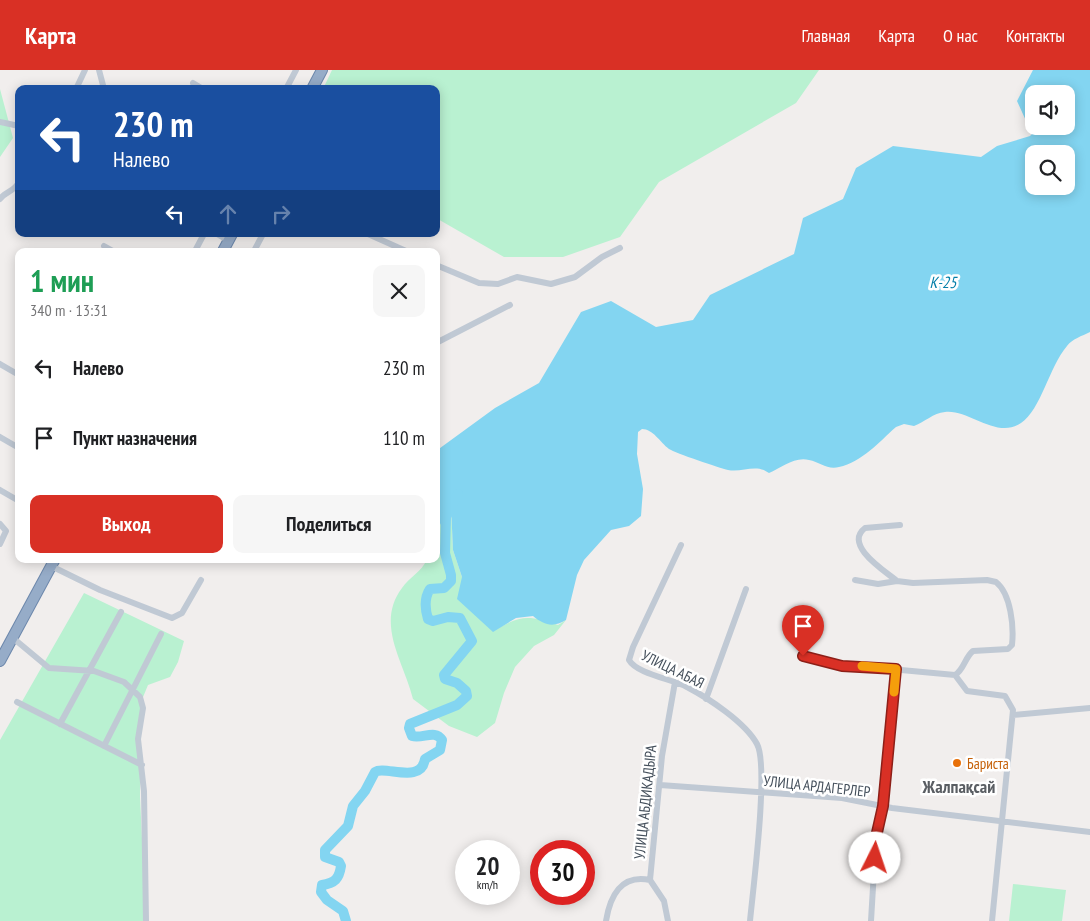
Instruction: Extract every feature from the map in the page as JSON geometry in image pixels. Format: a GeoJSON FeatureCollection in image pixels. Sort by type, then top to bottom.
{"type":"FeatureCollection","features":[{"type":"Feature","properties":{"kind":"highway"},"geometry":{"type":"LineString","coordinates":[[314,85],[322,70]]}},
{"type":"Feature","properties":{"kind":"highway"},"geometry":{"type":"LineString","coordinates":[[0,661],[53,563]]}},
{"type":"Feature","properties":{"kind":"street"},"geometry":{"type":"LineString","coordinates":[[78,85],[85,70]]}},
{"type":"Feature","properties":{"kind":"street"},"geometry":{"type":"LineString","coordinates":[[99,70],[103,85]]}},
{"type":"Feature","properties":{"kind":"street"},"geometry":{"type":"LineString","coordinates":[[288,85],[296,70]]}},
{"type":"Feature","properties":{"kind":"street"},"geometry":{"type":"LineString","coordinates":[[0,122],[15,125]]}},
{"type":"Feature","properties":{"kind":"street"},"geometry":{"type":"LineString","coordinates":[[0,200],[4,194],[15,188]]}},
{"type":"Feature","properties":{"kind":"street"},"geometry":{"type":"LineString","coordinates":[[375,237],[399,248]]}},
{"type":"Feature","properties":{"kind":"street"},"geometry":{"type":"LineString","coordinates":[[104,246],[108,248]]}},
{"type":"Feature","properties":{"kind":"street"},"geometry":{"type":"LineString","coordinates":[[440,267],[479,283],[498,284],[517,277],[551,284],[576,277],[602,258],[620,248]]}},
{"type":"Feature","properties":{"kind":"street"},"geometry":{"type":"LineString","coordinates":[[440,341],[510,304]]}},
{"type":"Feature","properties":{"kind":"street"},"geometry":{"type":"LineString","coordinates":[[0,364],[15,373]]}},
{"type":"Feature","properties":{"kind":"street"},"geometry":{"type":"LineString","coordinates":[[0,437],[15,446]]}},
{"type":"Feature","properties":{"kind":"street"},"geometry":{"type":"LineString","coordinates":[[0,490],[15,499]]}},
{"type":"Feature","properties":{"kind":"street"},"geometry":{"type":"LineString","coordinates":[[0,524],[6,531],[0,544]]}},
{"type":"Feature","properties":{"kind":"street"},"geometry":{"type":"LineString","coordinates":[[897,581],[864,555],[859,539],[865,528],[900,525]]}},
{"type":"Feature","properties":{"kind":"street","name":"УЛИЦА АБАЯ"},"geometry":{"type":"LineString","coordinates":[[681,545],[629,656],[631,664],[637,668],[675,682],[706,699],[735,721],[757,744],[762,768],[750,921]]}},
{"type":"Feature","properties":{"kind":"street"},"geometry":{"type":"LineString","coordinates":[[53,563],[100,590],[172,618],[182,612],[201,580]]}},
{"type":"Feature","properties":{"kind":"street"},"geometry":{"type":"LineString","coordinates":[[803,656],[842,666],[955,675],[960,672],[966,657],[973,650],[1008,649],[1012,645],[1009,610],[1000,585],[987,580],[913,583],[897,581],[878,584],[855,580]]}},
{"type":"Feature","properties":{"kind":"street"},"geometry":{"type":"LineString","coordinates":[[706,699],[746,589]]}},
{"type":"Feature","properties":{"kind":"street"},"geometry":{"type":"LineString","coordinates":[[60,724],[120,612]]}},
{"type":"Feature","properties":{"kind":"street"},"geometry":{"type":"LineString","coordinates":[[104,746],[161,634]]}},
{"type":"Feature","properties":{"kind":"street"},"geometry":{"type":"LineString","coordinates":[[12,638],[49,668],[88,670],[115,678],[132,688],[140,697],[143,708],[138,739],[142,764],[146,921]]}},
{"type":"Feature","properties":{"kind":"street"},"geometry":{"type":"LineString","coordinates":[[871,921],[876,837],[883,806],[896,669]]}},
{"type":"Feature","properties":{"kind":"street"},"geometry":{"type":"LineString","coordinates":[[955,675],[967,691],[1005,696],[1012,706],[1013,715],[992,921]]}},
{"type":"Feature","properties":{"kind":"street","name":"УЛИЦА АБДИКАДЫРА"},"geometry":{"type":"LineString","coordinates":[[668,921],[664,901],[650,880],[662,756],[675,682]]}},
{"type":"Feature","properties":{"kind":"street"},"geometry":{"type":"LineString","coordinates":[[17,702],[142,764]]}},
{"type":"Feature","properties":{"kind":"street"},"geometry":{"type":"LineString","coordinates":[[1013,715],[1090,708]]}},
{"type":"Feature","properties":{"kind":"street","name":"УЛИЦА АРДАГЕРЛЕР"},"geometry":{"type":"LineString","coordinates":[[660,785],[842,798],[883,806],[1090,832]]}},
{"type":"Feature","properties":{"kind":"street"},"geometry":{"type":"LineString","coordinates":[[606,921],[612,898],[623,883],[638,878],[650,880]]}},
{"type":"Feature","properties":{"kind":"green space"},"geometry":{"type":"Polygon","coordinates":[[[332,70],[819,70],[796,103],[659,182],[620,237],[563,257],[504,257],[440,220],[440,85],[325,85],[332,70]]]}},
{"type":"Feature","properties":{"kind":"green space"},"geometry":{"type":"Polygon","coordinates":[[[0,89],[13,138],[0,157],[0,89]]]}},
{"type":"Feature","properties":{"kind":"green space"},"geometry":{"type":"Polygon","coordinates":[[[451,505],[453,550],[475,614],[493,631],[518,619],[539,619],[558,625],[566,620],[554,635],[534,646],[515,667],[504,693],[495,723],[477,737],[449,726],[413,699],[398,657],[391,629],[391,615],[394,602],[402,588],[425,563],[440,563],[440,525],[451,505]]]}},
{"type":"Feature","properties":{"kind":"green space"},"geometry":{"type":"Polygon","coordinates":[[[84,593],[184,641],[178,662],[170,677],[148,685],[141,702],[140,797],[146,921],[0,921],[0,740],[84,593]]]}},
{"type":"Feature","properties":{"kind":"green space"},"geometry":{"type":"Polygon","coordinates":[[[1013,884],[1066,890],[1062,921],[1009,921],[1013,884]]]}},
{"type":"Feature","properties":{"kind":"water","name":"К-25"},"geometry":{"type":"Polygon","coordinates":[[[1033,70],[1090,70],[1090,332],[1067,346],[1055,365],[1040,398],[1028,417],[1021,423],[1012,427],[1002,428],[954,412],[945,412],[914,426],[904,424],[896,427],[863,456],[839,467],[827,467],[804,459],[788,463],[769,473],[754,468],[728,470],[680,454],[669,449],[650,431],[642,429],[638,432],[637,454],[643,489],[641,516],[629,526],[611,530],[584,560],[577,575],[566,620],[553,625],[541,622],[533,616],[516,618],[493,632],[457,599],[462,577],[453,550],[451,506],[440,525],[440,448],[495,408],[539,383],[581,312],[611,301],[656,327],[693,320],[710,295],[794,254],[803,218],[843,199],[856,168],[893,146],[981,157],[997,146],[1030,136],[1075,135],[1075,85],[1025,85],[1033,70]]]}},
{"type":"Feature","properties":{"kind":"water","name":"К-25"},"geometry":{"type":"Polygon","coordinates":[[[1025,86],[1025,119],[1017,101],[1025,86]]]}},
{"type":"Feature","properties":{"kind":"waterway"},"geometry":{"type":"LineString","coordinates":[[346,921],[343,911],[327,900],[321,892],[322,885],[333,882],[338,877],[341,866],[339,862],[325,857],[325,850],[348,826],[353,806],[365,791],[375,772],[380,770],[402,773],[417,771],[422,767],[425,759],[440,750],[442,740],[439,737],[436,735],[412,736],[409,728],[410,724],[457,705],[467,696],[466,691],[457,683],[445,679],[444,675],[472,641],[460,618],[448,617],[433,621],[428,619],[426,607],[426,600],[430,589],[444,588],[451,581],[445,553],[446,517],[458,494]]}},
{"type":"Feature","properties":{"kind":"slow traffic"},"geometry":{"type":"LineString","coordinates":[[862,666],[896,669],[894,692]]}},
{"type":"Feature","properties":{"kind":"place","name":"Бариста"},"geometry":{"type":"Point","coordinates":[957,763]}},
{"type":"Feature","properties":{"kind":"district","name":"Жалпақсай"},"geometry":{"type":"Point","coordinates":[959,786]}},
{"type":"Feature","properties":{"kind":"route"},"geometry":{"type":"LineString","coordinates":[[803,656],[849,667],[896,669],[883,806],[876,837],[875,858]]}}]}
